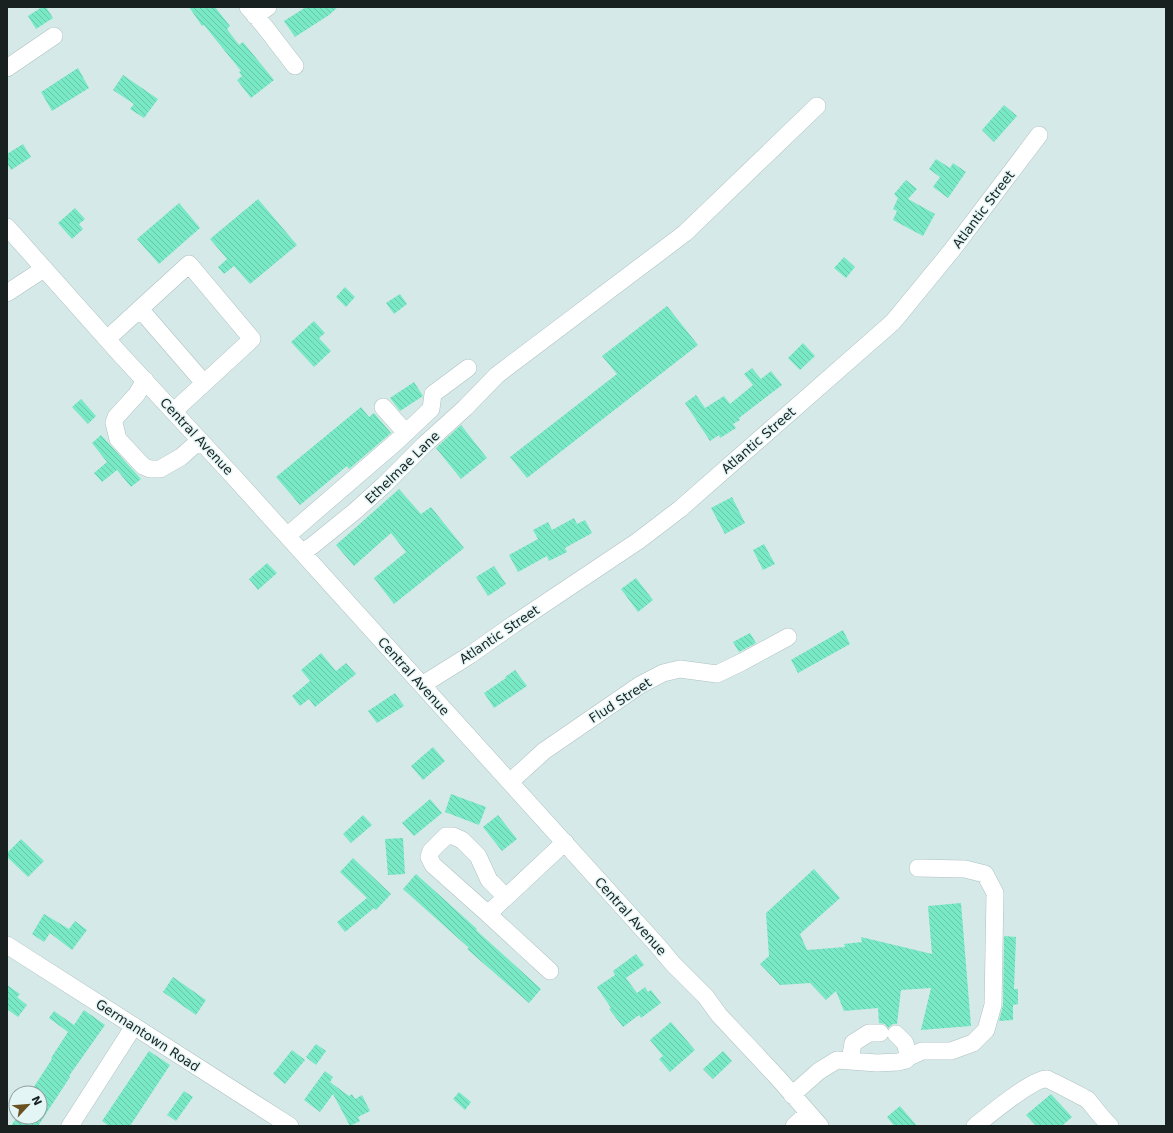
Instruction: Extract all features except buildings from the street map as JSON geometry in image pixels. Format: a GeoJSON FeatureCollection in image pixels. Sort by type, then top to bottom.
{"type":"FeatureCollection","features":[{"type":"Feature","properties":{"kind":"street"},"geometry":{"type":"LineString","coordinates":[[257,10],[265,27],[295,66]]}},
{"type":"Feature","properties":{"kind":"street"},"geometry":{"type":"LineString","coordinates":[[7,68],[54,36]]}},
{"type":"Feature","properties":{"kind":"street","name":"Ethelmae Lane"},"geometry":{"type":"LineString","coordinates":[[302,552],[312,546],[354,512],[384,485],[424,445],[465,408],[496,375],[685,233],[817,106]]}},
{"type":"Feature","properties":{"kind":"street","name":"Atlantic Street"},"geometry":{"type":"LineString","coordinates":[[422,685],[470,655],[638,541],[680,508],[893,322],[952,250],[1039,135]]}},
{"type":"Feature","properties":{"kind":"street","name":"Central Avenue"},"geometry":{"type":"LineString","coordinates":[[7,226],[107,339],[288,536],[565,842],[673,964],[706,997],[719,1015],[820,1126]]}},
{"type":"Feature","properties":{"kind":"street"},"geometry":{"type":"LineString","coordinates":[[107,339],[189,264],[252,339],[174,411]]}},
{"type":"Feature","properties":{"kind":"street"},"geometry":{"type":"LineString","coordinates":[[7,293],[44,268]]}},
{"type":"Feature","properties":{"kind":"street"},"geometry":{"type":"LineString","coordinates":[[140,309],[204,383]]}},
{"type":"Feature","properties":{"kind":"street"},"geometry":{"type":"LineString","coordinates":[[288,536],[406,433],[431,409],[434,394],[468,368]]}},
{"type":"Feature","properties":{"kind":"street"},"geometry":{"type":"LineString","coordinates":[[145,380],[136,394],[116,417],[114,423],[118,439],[143,466],[150,469],[160,469],[181,457],[200,440]]}},
{"type":"Feature","properties":{"kind":"street"},"geometry":{"type":"LineString","coordinates":[[383,407],[406,433]]}},
{"type":"Feature","properties":{"kind":"street","name":"Flud Street"},"geometry":{"type":"LineString","coordinates":[[510,782],[544,751],[640,685],[663,673],[680,669],[717,674],[788,637]]}},
{"type":"Feature","properties":{"kind":"street"},"geometry":{"type":"LineString","coordinates":[[506,897],[489,880],[478,856],[462,840],[453,836],[446,836],[431,851],[429,857],[433,865],[550,971]]}},
{"type":"Feature","properties":{"kind":"street"},"geometry":{"type":"LineString","coordinates":[[488,914],[565,842]]}},
{"type":"Feature","properties":{"kind":"street"},"geometry":{"type":"LineString","coordinates":[[792,1095],[819,1071],[837,1060],[877,1063],[898,1062],[906,1060],[922,1050],[951,1050],[973,1042],[986,1030],[993,1005],[995,893],[985,874],[965,869],[918,868]]}},
{"type":"Feature","properties":{"kind":"street","name":"Germantown Road"},"geometry":{"type":"LineString","coordinates":[[7,945],[290,1126]]}},
{"type":"Feature","properties":{"kind":"street"},"geometry":{"type":"LineString","coordinates":[[70,1126],[134,1026]]}},
{"type":"Feature","properties":{"kind":"street"},"geometry":{"type":"LineString","coordinates":[[850,1061],[853,1043],[869,1033],[888,1034],[905,1043],[909,1057]]}},
{"type":"Feature","properties":{"kind":"street"},"geometry":{"type":"LineString","coordinates":[[975,1126],[1018,1094],[1038,1081],[1047,1079],[1087,1099],[1110,1126]]}},
{"type":"Feature","properties":{"kind":"street"},"geometry":{"type":"LineString","coordinates":[[794,1126],[808,1113]]}}]}
